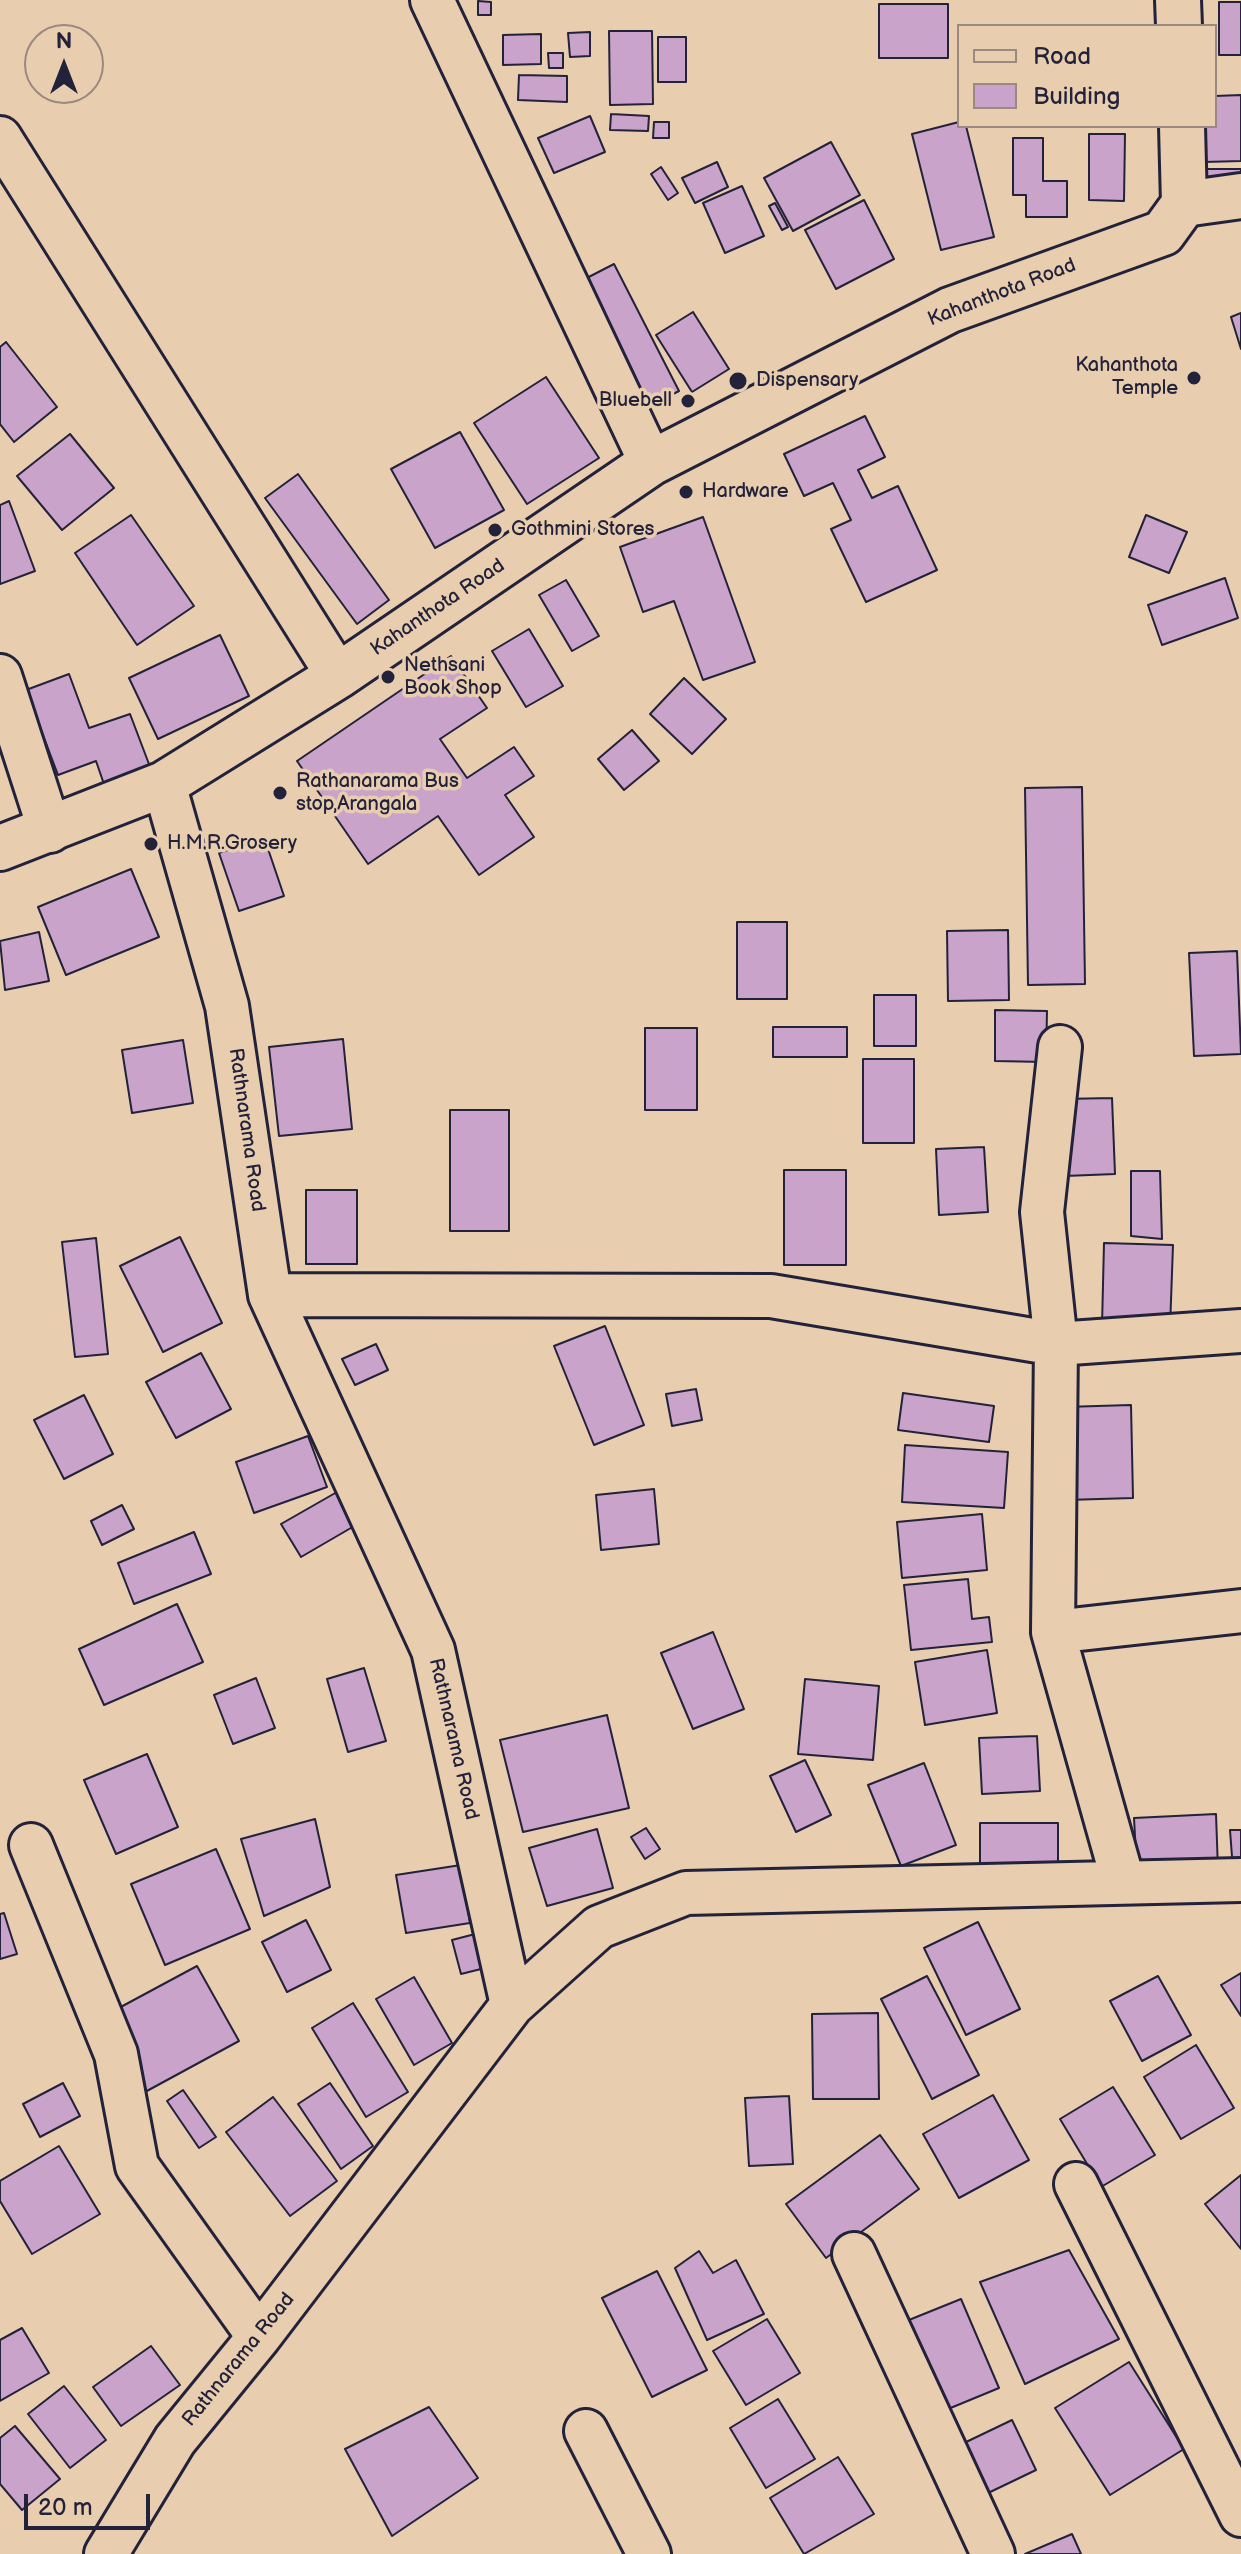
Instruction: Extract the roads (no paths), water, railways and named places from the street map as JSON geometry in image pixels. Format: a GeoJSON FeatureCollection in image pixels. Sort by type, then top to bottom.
{"type":"FeatureCollection","features":[{"type":"Feature","properties":{"kind":"main road"},"geometry":{"type":"LineString","coordinates":[[1178,0],[1179,24]]}},
{"type":"Feature","properties":{"kind":"main road"},"geometry":{"type":"LineString","coordinates":[[1182,128],[1184,204],[1241,196]]}},
{"type":"Feature","properties":{"kind":"main road","name":"Kahanthota Road"},"geometry":{"type":"LineString","coordinates":[[0,848],[164,784],[338,676],[651,463],[950,310],[1163,233],[1184,204]]}},
{"type":"Feature","properties":{"kind":"street"},"geometry":{"type":"LineString","coordinates":[[432,0],[651,463]]}},
{"type":"Feature","properties":{"kind":"street"},"geometry":{"type":"LineString","coordinates":[[0,138],[338,676]]}},
{"type":"Feature","properties":{"kind":"street"},"geometry":{"type":"LineString","coordinates":[[0,676],[50,831]]}},
{"type":"Feature","properties":{"kind":"street","name":"Rathnarama Road"},"geometry":{"type":"LineString","coordinates":[[106,2554],[175,2440],[259,2337],[512,2005],[433,1650],[270,1295],[227,1006],[164,784]]}},
{"type":"Feature","properties":{"kind":"street"},"geometry":{"type":"LineString","coordinates":[[1060,1047],[1042,1212],[1056,1344],[1053,1632],[1123,1881]]}},
{"type":"Feature","properties":{"kind":"street"},"geometry":{"type":"LineString","coordinates":[[270,1295],[771,1296],[1056,1344],[1241,1331]]}},
{"type":"Feature","properties":{"kind":"street"},"geometry":{"type":"LineString","coordinates":[[1053,1632],[1241,1611]]}},
{"type":"Feature","properties":{"kind":"street"},"geometry":{"type":"LineString","coordinates":[[31,1845],[116,2054],[137,2166],[259,2337]]}},
{"type":"Feature","properties":{"kind":"street"},"geometry":{"type":"LineString","coordinates":[[512,2005],[599,1927],[686,1893],[1241,1880]]}},
{"type":"Feature","properties":{"kind":"street"},"geometry":{"type":"LineString","coordinates":[[1076,2184],[1241,2515]]}},
{"type":"Feature","properties":{"kind":"street"},"geometry":{"type":"LineString","coordinates":[[854,2254],[993,2554]]}},
{"type":"Feature","properties":{"kind":"street"},"geometry":{"type":"LineString","coordinates":[[586,2431],[649,2554]]}},
{"type":"Feature","properties":{"kind":"place","name":"Kahanthota Temple"},"geometry":{"type":"Point","coordinates":[1194,378]}},
{"type":"Feature","properties":{"kind":"place","name":"Dispensary"},"geometry":{"type":"Point","coordinates":[738,381]}},
{"type":"Feature","properties":{"kind":"place","name":"Bluebell"},"geometry":{"type":"Point","coordinates":[688,401]}},
{"type":"Feature","properties":{"kind":"place","name":"Hardware"},"geometry":{"type":"Point","coordinates":[686,492]}},
{"type":"Feature","properties":{"kind":"place","name":"Gothmini Stores"},"geometry":{"type":"Point","coordinates":[495,530]}},
{"type":"Feature","properties":{"kind":"place","name":"Nethsani Book Shop"},"geometry":{"type":"Point","coordinates":[388,677]}},
{"type":"Feature","properties":{"kind":"place","name":"Rathanarama Bus stop,Arangala"},"geometry":{"type":"Point","coordinates":[280,793]}},
{"type":"Feature","properties":{"kind":"place","name":"H.M.R.Grosery"},"geometry":{"type":"Point","coordinates":[151,844]}}]}
